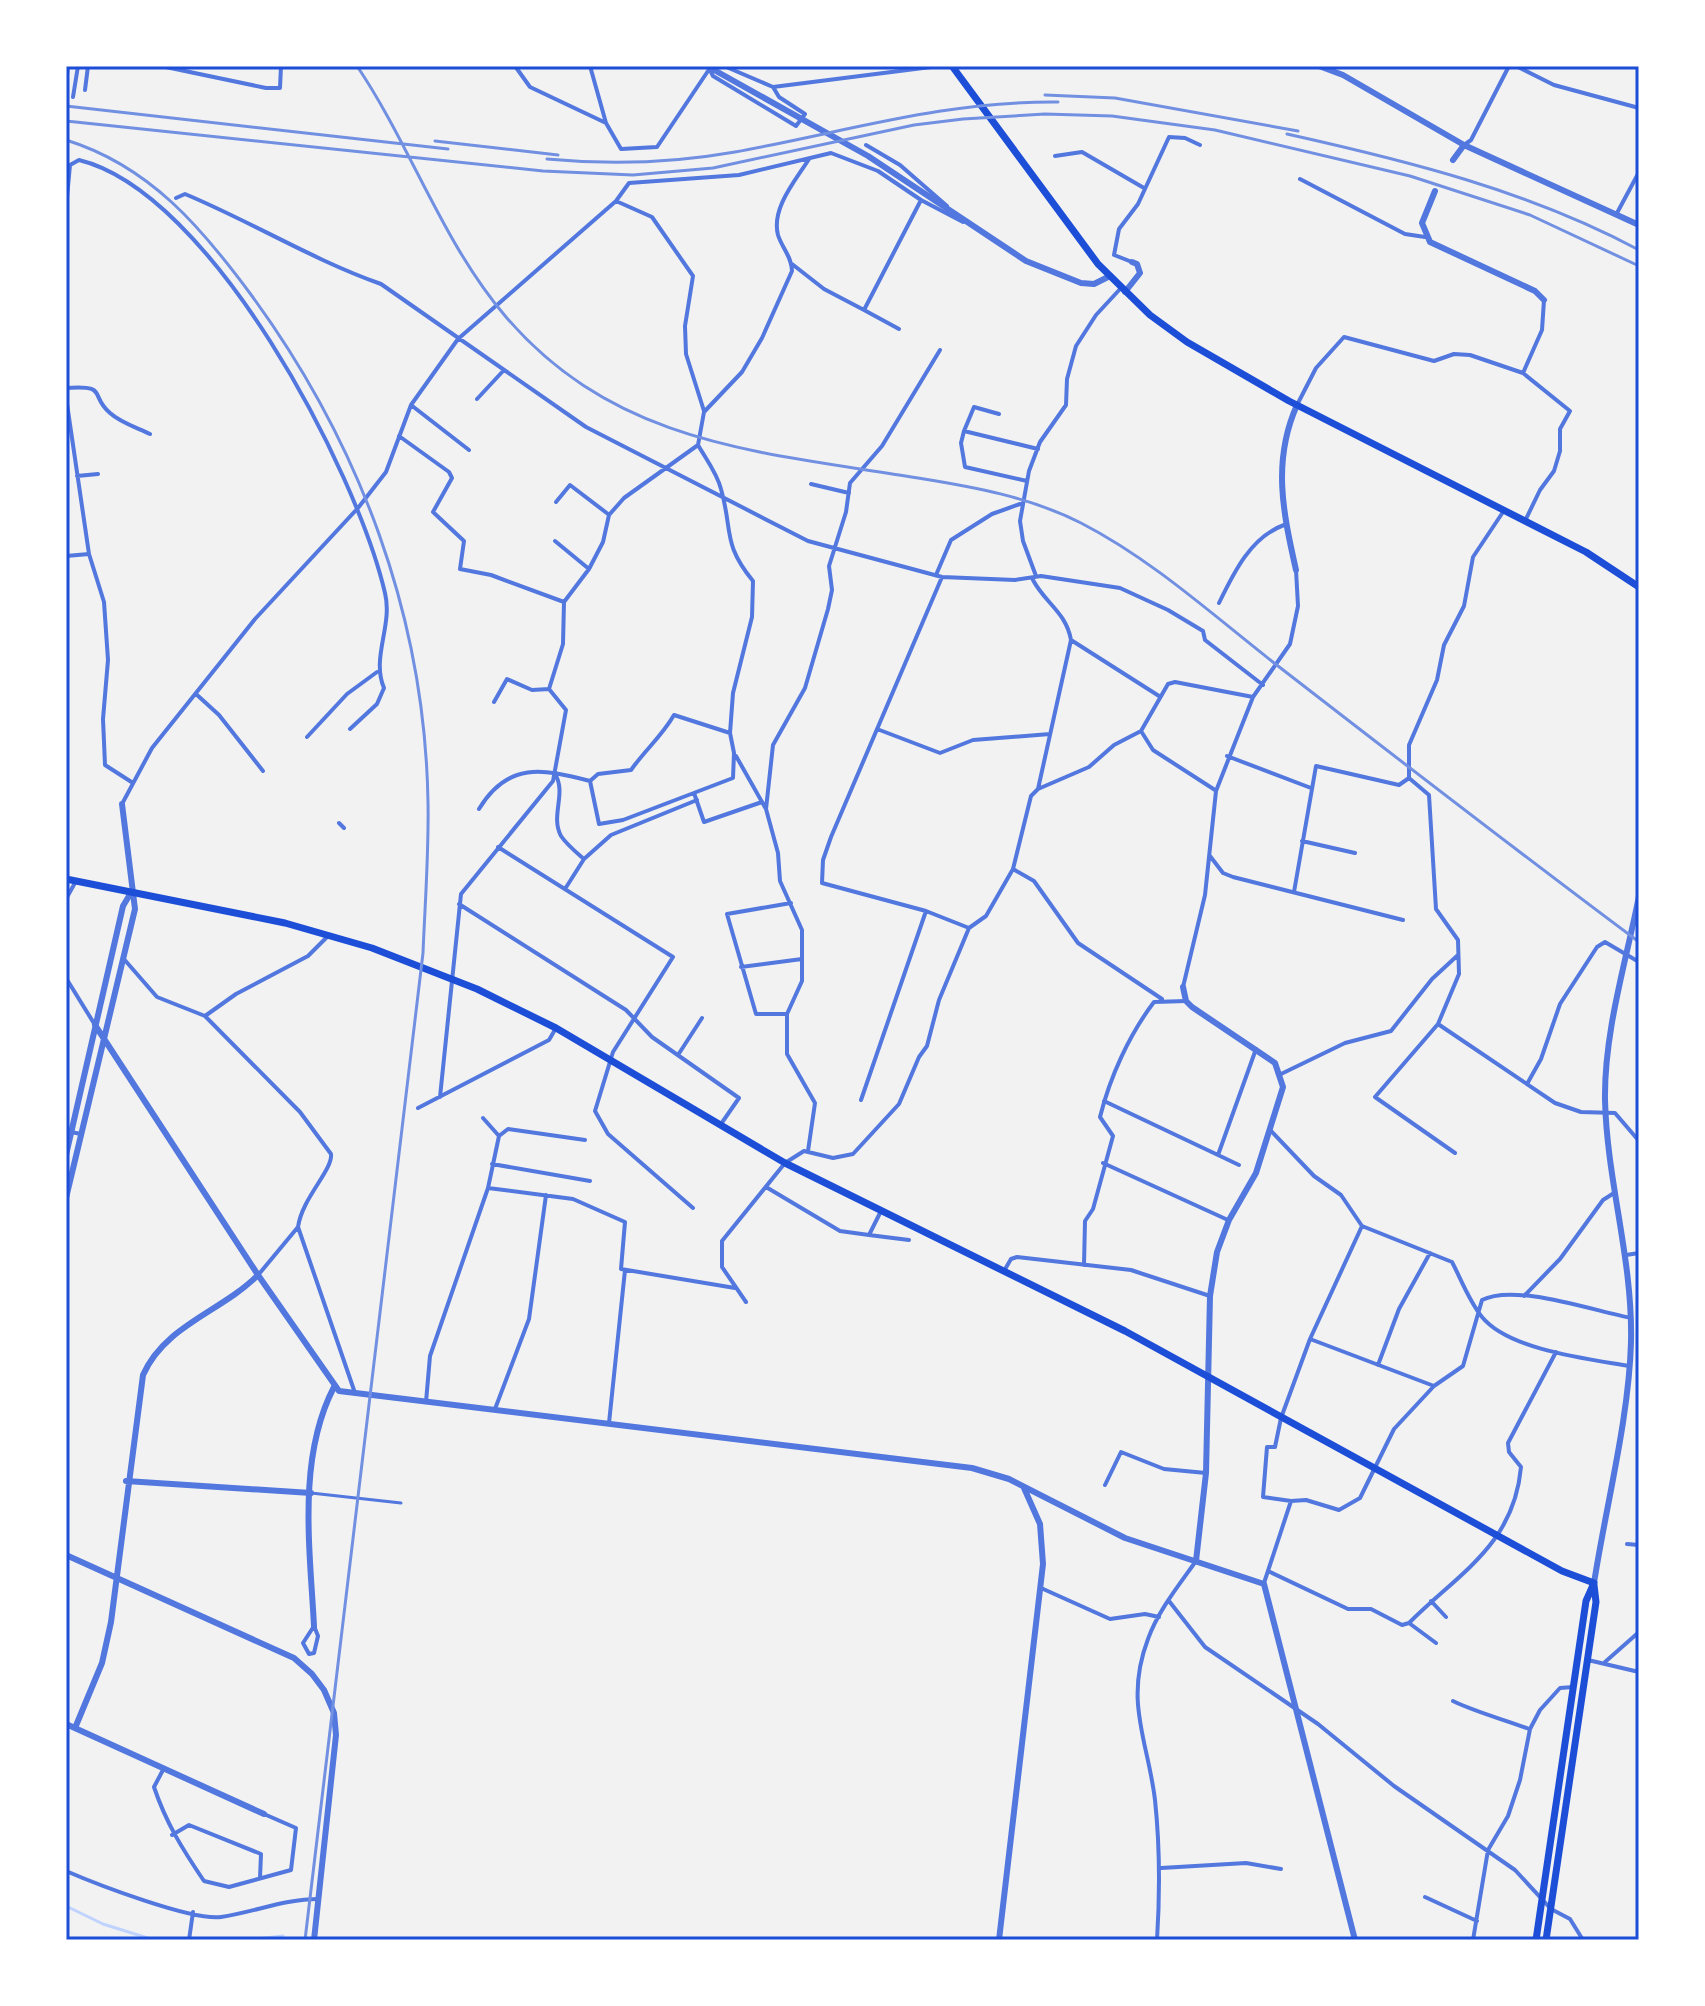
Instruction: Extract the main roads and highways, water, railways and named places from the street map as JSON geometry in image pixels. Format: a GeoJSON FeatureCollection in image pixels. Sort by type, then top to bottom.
{"type":"FeatureCollection","features":[{"type":"Feature","properties":{"kind":"main road"},"geometry":{"type":"LineString","coordinates":[[955,69],[1110,276],[1187,342],[1297,405],[1586,552],[1639,587]]}},
{"type":"Feature","properties":{"kind":"main road"},"geometry":{"type":"LineString","coordinates":[[66,879],[329,935],[452,978],[556,1028],[785,1163],[1207,1375],[1562,1571],[1594,1583]]}},
{"type":"Feature","properties":{"kind":"main road"},"geometry":{"type":"LineString","coordinates":[[1546,1940],[1596,1602],[1594,1583]]}},
{"type":"Feature","properties":{"kind":"main road"},"geometry":{"type":"LineString","coordinates":[[1536,1940],[1586,1601],[1594,1583]]}},
{"type":"Feature","properties":{"kind":"waterway"},"geometry":{"type":"LineString","coordinates":[[66,1906],[103,1924],[154,1940]]}},
{"type":"Feature","properties":{"kind":"waterway"},"geometry":{"type":"LineString","coordinates":[[246,1940],[283,1936],[283,1940]]}},
{"type":"Feature","properties":{"kind":"railway"},"geometry":{"type":"LineString","coordinates":[[357,66],[394,128],[445,226],[483,288],[506,317],[549,360],[595,393],[644,418],[695,436],[748,450],[981,489],[1042,506],[1081,523],[1158,572],[1639,942]]}},
{"type":"Feature","properties":{"kind":"railway"},"geometry":{"type":"LineString","coordinates":[[1045,95],[1115,98],[1298,131]]}},
{"type":"Feature","properties":{"kind":"railway"},"geometry":{"type":"LineString","coordinates":[[547,159],[594,162],[688,159],[934,112],[1015,103],[1058,102]]}},
{"type":"Feature","properties":{"kind":"railway"},"geometry":{"type":"LineString","coordinates":[[66,106],[448,149]]}},
{"type":"Feature","properties":{"kind":"railway"},"geometry":{"type":"LineString","coordinates":[[66,121],[543,171],[633,175],[713,168],[914,125],[1045,114],[1112,116],[1215,130],[1410,176],[1530,215],[1639,266]]}},
{"type":"Feature","properties":{"kind":"railway"},"geometry":{"type":"LineString","coordinates":[[1287,134],[1423,167],[1511,194],[1597,229],[1639,250]]}},
{"type":"Feature","properties":{"kind":"railway"},"geometry":{"type":"LineString","coordinates":[[66,140],[96,151],[123,166],[172,202],[233,271],[290,353],[325,411],[379,535],[399,600],[414,666],[424,733],[428,821],[423,953],[305,1940]]}},
{"type":"Feature","properties":{"kind":"railway"},"geometry":{"type":"LineString","coordinates":[[435,141],[558,155]]}}]}
